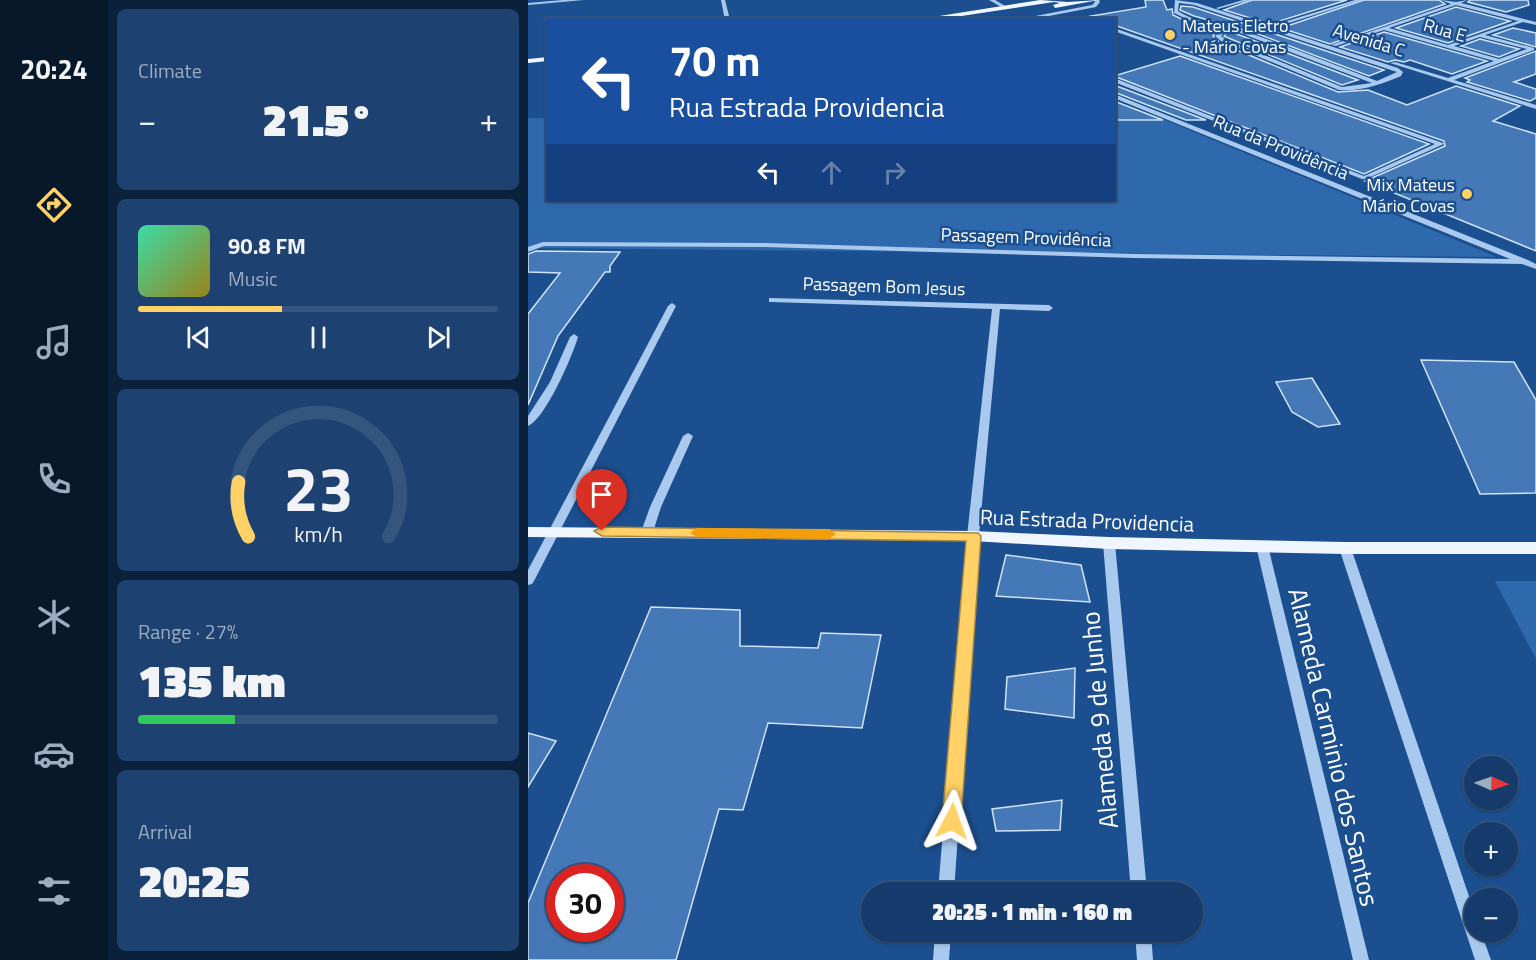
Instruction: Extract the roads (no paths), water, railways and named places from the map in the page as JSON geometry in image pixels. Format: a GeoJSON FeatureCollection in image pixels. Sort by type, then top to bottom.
{"type":"FeatureCollection","features":[{"type":"Feature","properties":{"kind":"main road"},"geometry":{"type":"LineString","coordinates":[[971,18],[1005,7],[1054,0],[1063,1],[1065,3],[1062,5]]}},
{"type":"Feature","properties":{"kind":"main road"},"geometry":{"type":"LineString","coordinates":[[939,18],[1096,0]]}},
{"type":"Feature","properties":{"kind":"main road"},"geometry":{"type":"LineString","coordinates":[[528,54],[546,52]]}},
{"type":"Feature","properties":{"kind":"main road"},"geometry":{"type":"LineString","coordinates":[[528,61],[546,59]]}},
{"type":"Feature","properties":{"kind":"main road","name":"Rua Estrada Providencia"},"geometry":{"type":"LineString","coordinates":[[528,532],[973,536],[1109,543],[1345,548],[1536,548]]}},
{"type":"Feature","properties":{"kind":"street"},"geometry":{"type":"LineString","coordinates":[[528,4],[582,0]]}},
{"type":"Feature","properties":{"kind":"street"},"geometry":{"type":"LineString","coordinates":[[723,0],[728,18]]}},
{"type":"Feature","properties":{"kind":"street"},"geometry":{"type":"LineString","coordinates":[[991,0],[1005,7]]}},
{"type":"Feature","properties":{"kind":"street"},"geometry":{"type":"LineString","coordinates":[[1028,18],[1094,6],[1098,3],[1096,0]]}},
{"type":"Feature","properties":{"kind":"street","name":"Avenida C"},"geometry":{"type":"LineString","coordinates":[[1192,0],[1536,107]]}},
{"type":"Feature","properties":{"kind":"street"},"geometry":{"type":"LineString","coordinates":[[1218,8],[1248,0]]}},
{"type":"Feature","properties":{"kind":"street"},"geometry":{"type":"LineString","coordinates":[[1274,26],[1360,0]]}},
{"type":"Feature","properties":{"kind":"street"},"geometry":{"type":"LineString","coordinates":[[1443,0],[1462,1],[1536,19]]}},
{"type":"Feature","properties":{"kind":"street"},"geometry":{"type":"LineString","coordinates":[[1225,29],[1218,36],[1223,40],[1334,87],[1361,88],[1377,83],[1399,75],[1400,72],[1195,4],[1176,1],[1178,14],[1245,33],[1377,83]]}},
{"type":"Feature","properties":{"kind":"street"},"geometry":{"type":"LineString","coordinates":[[1334,45],[1462,1],[1536,24]]}},
{"type":"Feature","properties":{"kind":"street"},"geometry":{"type":"LineString","coordinates":[[1447,47],[1522,21]]}},
{"type":"Feature","properties":{"kind":"street","name":"Rua E"},"geometry":{"type":"LineString","coordinates":[[1383,28],[1499,61]]}},
{"type":"Feature","properties":{"kind":"street"},"geometry":{"type":"LineString","coordinates":[[1116,30],[1441,144],[1364,178],[1116,82]]}},
{"type":"Feature","properties":{"kind":"street"},"geometry":{"type":"LineString","coordinates":[[1481,36],[1534,50]]}},
{"type":"Feature","properties":{"kind":"street"},"geometry":{"type":"LineString","coordinates":[[1448,80],[1534,50]]}},
{"type":"Feature","properties":{"kind":"street","name":"Rua da Providência"},"geometry":{"type":"LineString","coordinates":[[1116,97],[1536,267]]}},
{"type":"Feature","properties":{"kind":"street"},"geometry":{"type":"LineString","coordinates":[[1525,104],[1536,99]]}},
{"type":"Feature","properties":{"kind":"street","name":"Passagem Providência"},"geometry":{"type":"LineString","coordinates":[[528,250],[543,244],[639,244],[995,250],[1134,256],[1525,262]]}},
{"type":"Feature","properties":{"kind":"street","name":"Passagem Bom Jesus"},"geometry":{"type":"LineString","coordinates":[[772,300],[1049,308]]}},
{"type":"Feature","properties":{"kind":"street"},"geometry":{"type":"LineString","coordinates":[[528,581],[672,306]]}},
{"type":"Feature","properties":{"kind":"street"},"geometry":{"type":"LineString","coordinates":[[947,882],[973,536],[996,307]]}},
{"type":"Feature","properties":{"kind":"street"},"geometry":{"type":"LineString","coordinates":[[528,423],[548,396],[563,370],[574,337]]}},
{"type":"Feature","properties":{"kind":"street"},"geometry":{"type":"LineString","coordinates":[[647,532],[658,497],[679,461],[688,436]]}},
{"type":"Feature","properties":{"kind":"street","name":"Alameda 9 de Junho"},"geometry":{"type":"LineString","coordinates":[[1109,543],[1138,882]]}},
{"type":"Feature","properties":{"kind":"street","name":"Alameda Carminio dos Santos"},"geometry":{"type":"LineString","coordinates":[[1262,546],[1361,960]]}},
{"type":"Feature","properties":{"kind":"street"},"geometry":{"type":"LineString","coordinates":[[1345,548],[1483,960]]}},
{"type":"Feature","properties":{"kind":"street"},"geometry":{"type":"LineString","coordinates":[[941,960],[942,942]]}},
{"type":"Feature","properties":{"kind":"street"},"geometry":{"type":"LineString","coordinates":[[1144,942],[1145,960]]}},
{"type":"Feature","properties":{"kind":"place","name":"Mateus Eletro - Mário Covas"},"geometry":{"type":"Point","coordinates":[1170,35]}},
{"type":"Feature","properties":{"kind":"place","name":"Mix Mateus Mário Covas"},"geometry":{"type":"Point","coordinates":[1467,194]}}]}
